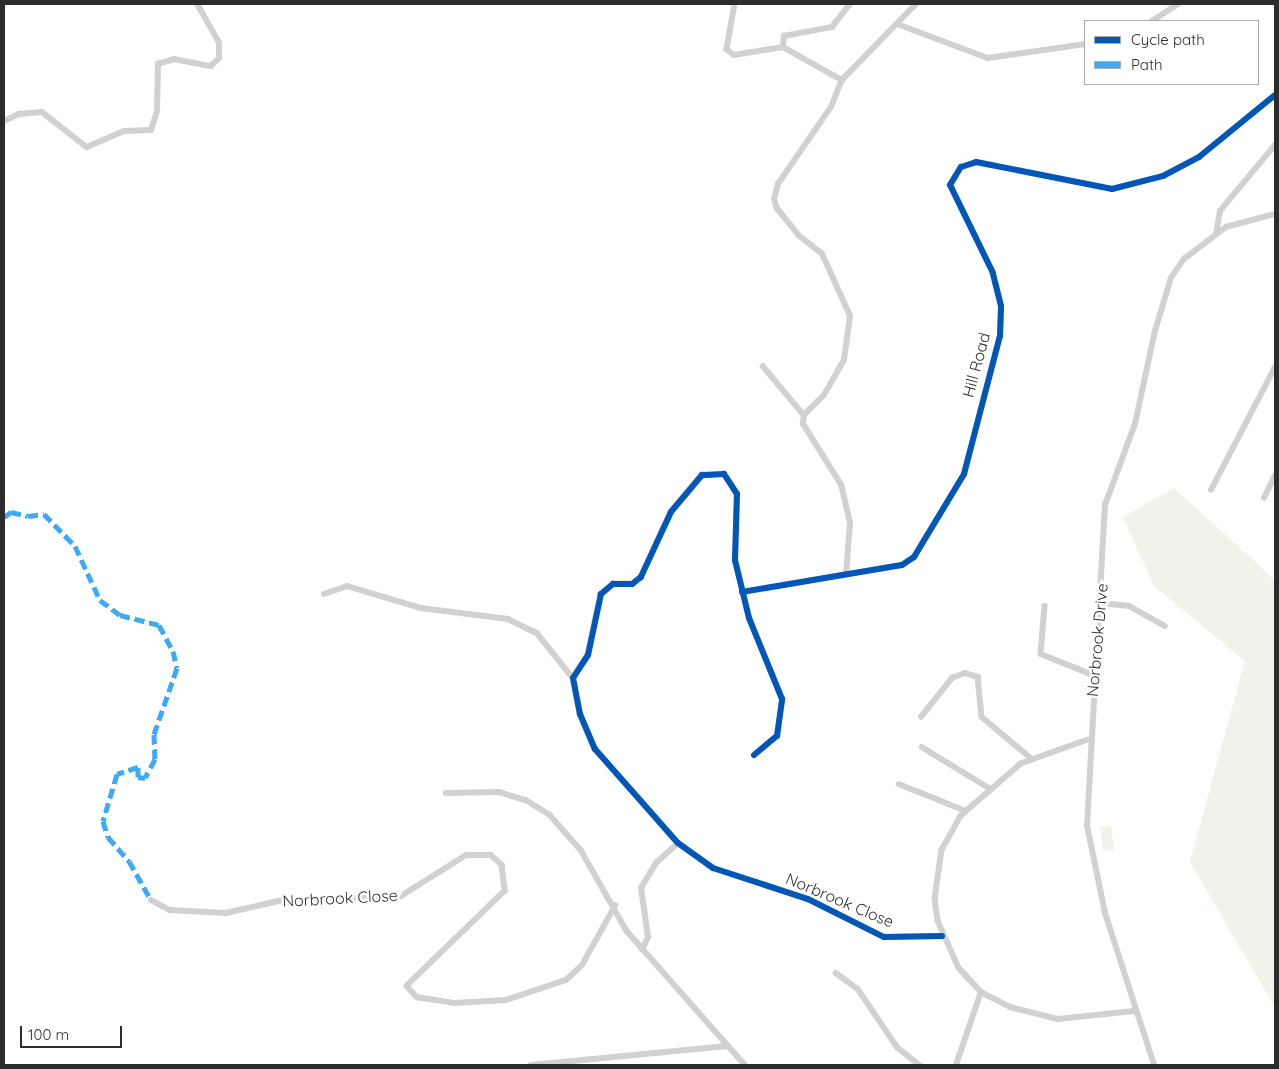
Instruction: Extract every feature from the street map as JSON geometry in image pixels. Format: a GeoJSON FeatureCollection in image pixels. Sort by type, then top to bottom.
{"type":"FeatureCollection","features":[{"type":"Feature","properties":{"kind":"street"},"geometry":{"type":"LineString","coordinates":[[4,121],[18,114],[42,112],[86,147],[124,131],[146,133],[156,123],[158,64],[174,59],[211,66],[219,58],[219,43],[198,4]]}},
{"type":"Feature","properties":{"kind":"street"},"geometry":{"type":"LineString","coordinates":[[735,4],[727,45],[730,54],[783,47],[842,80]]}},
{"type":"Feature","properties":{"kind":"street"},"geometry":{"type":"LineString","coordinates":[[783,47],[784,36],[832,27],[850,4]]}},
{"type":"Feature","properties":{"kind":"street"},"geometry":{"type":"LineString","coordinates":[[846,575],[850,523],[845,499],[832,467],[803,424],[804,415],[824,395],[844,360],[850,316],[822,254],[799,236],[777,209],[774,198],[778,184],[831,107],[842,80],[900,25],[916,4]]}},
{"type":"Feature","properties":{"kind":"street"},"geometry":{"type":"LineString","coordinates":[[1154,20],[1178,4]]}},
{"type":"Feature","properties":{"kind":"street"},"geometry":{"type":"LineString","coordinates":[[900,25],[988,58],[1084,44]]}},
{"type":"Feature","properties":{"kind":"street","name":"Hill Road"},"geometry":{"type":"LineString","coordinates":[[742,592],[902,565],[914,557],[964,474],[1000,336],[1001,306],[993,273],[950,185],[961,167],[976,162],[1112,190],[1163,176],[1199,157],[1275,95]]}},
{"type":"Feature","properties":{"kind":"street"},"geometry":{"type":"LineString","coordinates":[[1275,146],[1220,211],[1216,234],[1275,215]]}},
{"type":"Feature","properties":{"kind":"street","name":"Norbrook Drive"},"geometry":{"type":"LineString","coordinates":[[1154,1065],[1134,1011],[1089,844],[1088,740],[1101,603],[1106,505],[1135,424],[1163,297],[1184,259],[1216,234]]}},
{"type":"Feature","properties":{"kind":"street"},"geometry":{"type":"LineString","coordinates":[[763,366],[804,415]]}},
{"type":"Feature","properties":{"kind":"street"},"geometry":{"type":"LineString","coordinates":[[1211,490],[1275,367]]}},
{"type":"Feature","properties":{"kind":"street"},"geometry":{"type":"LineString","coordinates":[[324,594],[333,587],[347,586],[421,608],[508,619],[537,633],[573,678],[588,655],[601,594],[613,584],[632,584],[641,577],[671,512],[702,475],[724,474],[737,494],[735,560],[742,592],[782,699],[777,736],[754,755]]}},
{"type":"Feature","properties":{"kind":"street"},"geometry":{"type":"LineString","coordinates":[[1264,498],[1275,475]]}},
{"type":"Feature","properties":{"kind":"street"},"geometry":{"type":"LineString","coordinates":[[1101,603],[1129,606],[1165,626]]}},
{"type":"Feature","properties":{"kind":"street"},"geometry":{"type":"LineString","coordinates":[[1045,606],[1041,654],[1093,675]]}},
{"type":"Feature","properties":{"kind":"street"},"geometry":{"type":"LineString","coordinates":[[921,718],[952,678],[966,673],[978,677],[982,717],[1032,759]]}},
{"type":"Feature","properties":{"kind":"street","name":"Norbrook Close"},"geometry":{"type":"LineString","coordinates":[[573,678],[580,714],[595,749],[678,843],[713,868],[808,899],[884,937],[942,936]]}},
{"type":"Feature","properties":{"kind":"street"},"geometry":{"type":"LineString","coordinates":[[1088,740],[1032,759],[989,788],[966,811],[942,850],[936,881],[942,936],[959,968],[981,992],[1018,1010],[1058,1019],[1134,1011]]}},
{"type":"Feature","properties":{"kind":"street"},"geometry":{"type":"LineString","coordinates":[[922,747],[989,788]]}},
{"type":"Feature","properties":{"kind":"street"},"geometry":{"type":"LineString","coordinates":[[899,784],[966,811]]}},
{"type":"Feature","properties":{"kind":"street"},"geometry":{"type":"LineString","coordinates":[[446,793],[499,792],[526,800],[550,815],[581,850],[642,950],[744,1065]]}},
{"type":"Feature","properties":{"kind":"street"},"geometry":{"type":"LineString","coordinates":[[642,950],[648,937],[641,888],[656,863],[678,843]]}},
{"type":"Feature","properties":{"kind":"street","name":"Norbrook Close"},"geometry":{"type":"LineString","coordinates":[[151,900],[170,910],[226,913],[283,900],[401,896],[466,855],[491,855],[502,865],[506,891],[407,986],[417,997],[454,1003],[506,1000],[566,980],[582,965],[615,906]]}},
{"type":"Feature","properties":{"kind":"street"},"geometry":{"type":"LineString","coordinates":[[836,973],[858,988],[898,1048],[920,1065]]}},
{"type":"Feature","properties":{"kind":"street"},"geometry":{"type":"LineString","coordinates":[[956,1065],[981,992]]}},
{"type":"Feature","properties":{"kind":"street"},"geometry":{"type":"LineString","coordinates":[[531,1065],[727,1046]]}},
{"type":"Feature","properties":{"kind":"shaded area"},"geometry":{"type":"Polygon","coordinates":[[[1174,488],[1275,580],[1275,1007],[1190,862],[1245,661],[1154,586],[1123,517],[1174,488]]]}},
{"type":"Feature","properties":{"kind":"shaded area"},"geometry":{"type":"Polygon","coordinates":[[[1111,826],[1114,850],[1103,851],[1100,827],[1111,826]]]}},
{"type":"Feature","properties":{"kind":"marked path"},"geometry":{"type":"LineString","coordinates":[[4,517],[11,512],[28,516],[44,514],[75,546],[100,600],[120,615],[159,625],[173,651],[177,668],[154,734],[155,759],[145,778],[138,777],[138,767],[117,774],[103,821],[108,837],[129,861],[151,900]]}},
{"type":"Feature","properties":{"kind":"cycle path"},"geometry":{"type":"LineString","coordinates":[[742,592],[902,565],[914,557],[964,474],[1000,336],[1001,306],[993,273],[950,185],[961,167],[976,162],[1112,189],[1163,176],[1199,157],[1275,95]]}},
{"type":"Feature","properties":{"kind":"cycle path"},"geometry":{"type":"LineString","coordinates":[[754,755],[777,736],[782,699],[749,618],[735,560],[737,494],[724,474],[702,475],[671,512],[641,577],[632,584],[613,584],[601,594],[588,655],[573,678],[580,714],[595,749],[678,843],[713,868],[808,899],[884,937],[942,936]]}}]}
